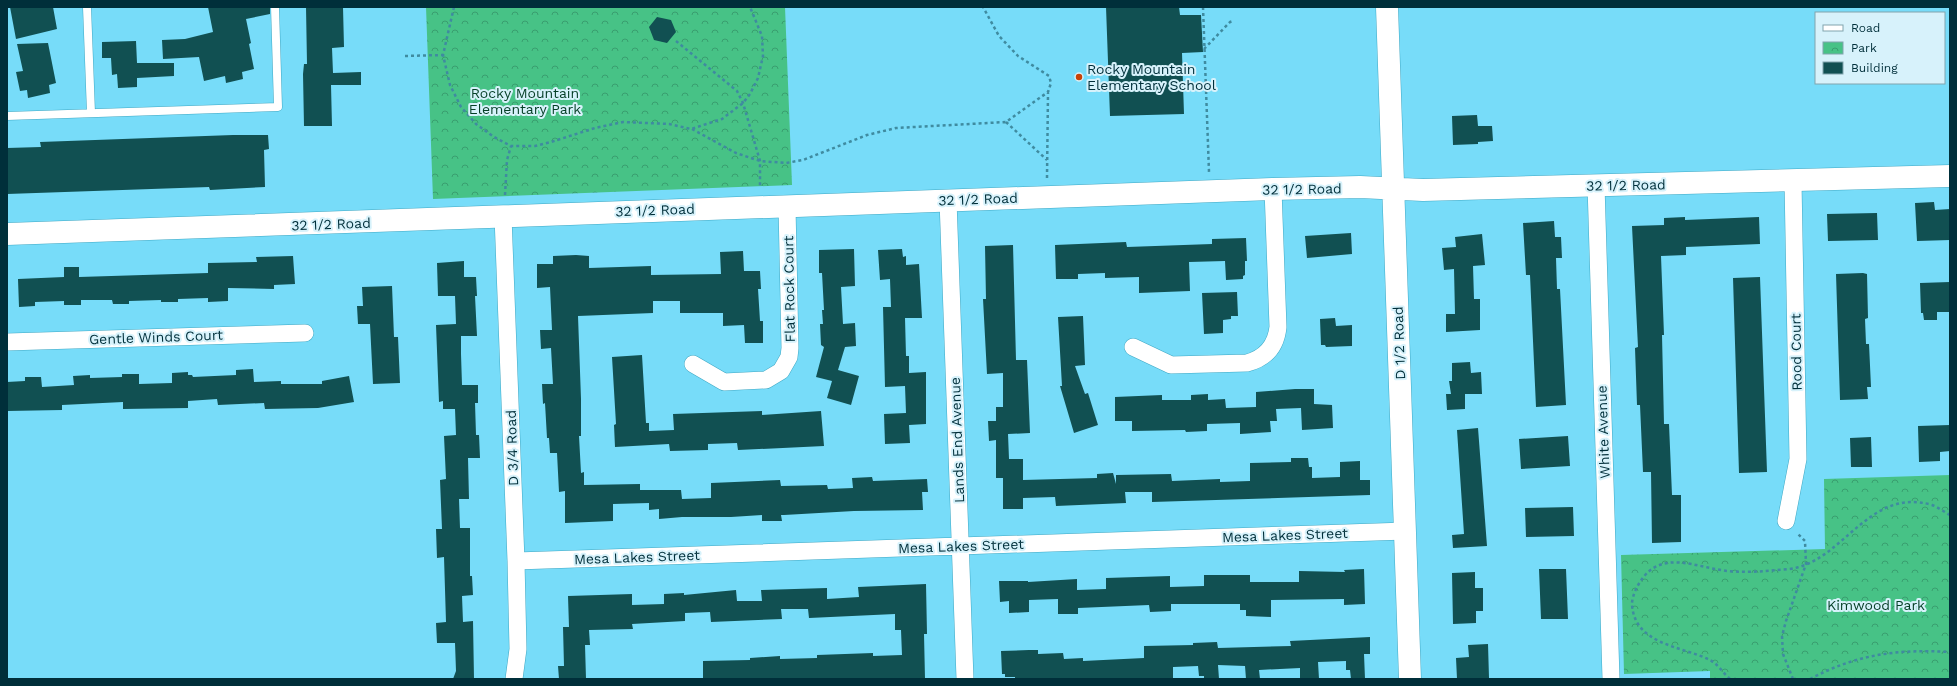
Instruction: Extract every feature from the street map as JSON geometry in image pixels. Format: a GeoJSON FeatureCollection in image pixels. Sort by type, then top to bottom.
{"type":"FeatureCollection","features":[{"type":"Feature","properties":{"kind":"street","name":"D 1/2 Road"},"geometry":{"type":"LineString","coordinates":[[1387,7],[1410,679]]}},
{"type":"Feature","properties":{"kind":"street","name":"32 1/2 Road"},"geometry":{"type":"LineString","coordinates":[[7,234],[426,220],[504,206],[787,206],[1273,189],[1360,187],[1422,190],[1950,176]]}},
{"type":"Feature","properties":{"kind":"street","name":"Rood Court"},"geometry":{"type":"LineString","coordinates":[[1786,521],[1798,459],[1793,181]]}},
{"type":"Feature","properties":{"kind":"street","name":"White Avenue"},"geometry":{"type":"LineString","coordinates":[[1596,186],[1611,679]]}},
{"type":"Feature","properties":{"kind":"street"},"geometry":{"type":"LineString","coordinates":[[1133,347],[1171,365],[1246,363],[1255,361],[1269,350],[1274,343],[1278,327],[1273,189]]}},
{"type":"Feature","properties":{"kind":"street","name":"Lands End Avenue"},"geometry":{"type":"LineString","coordinates":[[948,200],[965,679]]}},
{"type":"Feature","properties":{"kind":"street","name":"D 3/4 Road"},"geometry":{"type":"LineString","coordinates":[[504,206],[518,650],[514,679]]}},
{"type":"Feature","properties":{"kind":"street","name":"Flat Rock Court"},"geometry":{"type":"LineString","coordinates":[[693,364],[724,382],[766,380],[781,371],[786,364],[790,348],[787,206]]}},
{"type":"Feature","properties":{"kind":"street","name":"Gentle Winds Court"},"geometry":{"type":"LineString","coordinates":[[7,342],[305,333]]}},
{"type":"Feature","properties":{"kind":"street","name":"Mesa Lakes Street"},"geometry":{"type":"LineString","coordinates":[[516,561],[1406,531]]}},
{"type":"Feature","properties":{"kind":"lane"},"geometry":{"type":"LineString","coordinates":[[87,7],[91,113]]}},
{"type":"Feature","properties":{"kind":"lane"},"geometry":{"type":"LineString","coordinates":[[7,116],[278,107],[275,7]]}},
{"type":"Feature","properties":{"kind":"path"},"geometry":{"type":"LineString","coordinates":[[454,7],[443,55],[450,85],[461,107],[476,124],[494,137],[511,146],[535,146],[595,128],[622,122],[661,123],[691,129],[736,153],[760,160],[786,163],[803,160],[867,135],[896,128],[1006,122],[1048,92]]}},
{"type":"Feature","properties":{"kind":"path"},"geometry":{"type":"LineString","coordinates":[[691,129],[722,119],[743,103],[750,94],[758,78],[763,56],[762,36],[750,7]]}},
{"type":"Feature","properties":{"kind":"path"},"geometry":{"type":"LineString","coordinates":[[983,7],[999,36],[1018,56],[1049,76],[1051,84],[1048,92],[1046,178]]}},
{"type":"Feature","properties":{"kind":"path"},"geometry":{"type":"LineString","coordinates":[[1203,7],[1209,173]]}},
{"type":"Feature","properties":{"kind":"path"},"geometry":{"type":"LineString","coordinates":[[1204,49],[1230,22],[1233,22]]}},
{"type":"Feature","properties":{"kind":"path"},"geometry":{"type":"LineString","coordinates":[[676,41],[737,91],[743,103],[760,160],[760,187]]}},
{"type":"Feature","properties":{"kind":"path"},"geometry":{"type":"LineString","coordinates":[[405,56],[443,55]]}},
{"type":"Feature","properties":{"kind":"path"},"geometry":{"type":"LineString","coordinates":[[1006,122],[1047,161]]}},
{"type":"Feature","properties":{"kind":"path"},"geometry":{"type":"LineString","coordinates":[[504,206],[507,160],[511,146]]}},
{"type":"Feature","properties":{"kind":"path"},"geometry":{"type":"LineString","coordinates":[[1730,679],[1712,661],[1694,653],[1669,647],[1648,635],[1636,622],[1632,604],[1635,588],[1644,575],[1658,564],[1676,562],[1726,571],[1755,573],[1798,568],[1824,556],[1866,519],[1888,507],[1909,502],[1932,505],[1950,515]]}},
{"type":"Feature","properties":{"kind":"path"},"geometry":{"type":"LineString","coordinates":[[1786,521],[1806,541],[1806,564],[1782,636],[1783,654],[1793,679]]}},
{"type":"Feature","properties":{"kind":"path"},"geometry":{"type":"LineString","coordinates":[[1810,679],[1851,660],[1884,653],[1918,650],[1950,652]]}},
{"type":"Feature","properties":{"kind":"green space","name":"Rocky Mountain Elementary Park"},"geometry":{"type":"Polygon","coordinates":[[[426,7],[785,7],[792,185],[433,199],[426,7]]]}},
{"type":"Feature","properties":{"kind":"green space","name":"Kimwood Park"},"geometry":{"type":"Polygon","coordinates":[[[1950,475],[1950,679],[1710,679],[1710,671],[1624,674],[1621,555],[1825,549],[1824,479],[1950,475]]]}},
{"type":"Feature","properties":{"kind":"building"},"geometry":{"type":"Polygon","coordinates":[[[10,7],[53,7],[57,29],[16,39],[10,7]]]}},
{"type":"Feature","properties":{"kind":"building"},"geometry":{"type":"Polygon","coordinates":[[[208,7],[270,7],[270,14],[246,19],[254,69],[242,72],[243,79],[226,83],[225,76],[204,81],[199,57],[163,59],[162,40],[185,39],[213,32],[208,7]]]}},
{"type":"Feature","properties":{"kind":"building"},"geometry":{"type":"Polygon","coordinates":[[[306,7],[343,7],[344,47],[332,48],[333,73],[361,72],[361,85],[331,85],[332,126],[304,126],[303,74],[304,64],[307,64],[306,7]]]}},
{"type":"Feature","properties":{"kind":"building","name":"Rocky Mountain Elementary School"},"geometry":{"type":"Polygon","coordinates":[[[1106,7],[1179,7],[1180,15],[1201,15],[1203,52],[1182,53],[1184,114],[1110,116],[1106,7]]]}},
{"type":"Feature","properties":{"kind":"building"},"geometry":{"type":"Polygon","coordinates":[[[657,17],[671,20],[676,32],[667,43],[654,40],[649,27],[657,17]]]}},
{"type":"Feature","properties":{"kind":"building"},"geometry":{"type":"Polygon","coordinates":[[[136,41],[137,63],[174,63],[174,76],[137,78],[137,87],[118,88],[117,74],[112,75],[111,58],[102,58],[102,42],[136,41]]]}},
{"type":"Feature","properties":{"kind":"building"},"geometry":{"type":"Polygon","coordinates":[[[48,43],[56,83],[49,85],[50,93],[28,98],[27,90],[20,91],[16,72],[23,71],[17,44],[48,43]]]}},
{"type":"Feature","properties":{"kind":"building"},"geometry":{"type":"Polygon","coordinates":[[[1477,115],[1478,126],[1492,126],[1493,141],[1478,142],[1478,144],[1453,145],[1452,116],[1477,115]]]}},
{"type":"Feature","properties":{"kind":"building"},"geometry":{"type":"Polygon","coordinates":[[[268,135],[269,149],[264,150],[265,187],[210,190],[209,187],[7,194],[7,148],[41,147],[40,142],[268,135]]]}},
{"type":"Feature","properties":{"kind":"building"},"geometry":{"type":"Polygon","coordinates":[[[1934,202],[1935,210],[1950,209],[1950,240],[1917,241],[1915,203],[1934,202]]]}},
{"type":"Feature","properties":{"kind":"building"},"geometry":{"type":"Polygon","coordinates":[[[1877,213],[1878,240],[1828,241],[1827,214],[1877,213]]]}},
{"type":"Feature","properties":{"kind":"building"},"geometry":{"type":"Polygon","coordinates":[[[1685,217],[1685,220],[1759,217],[1760,244],[1686,247],[1686,255],[1661,256],[1664,335],[1662,335],[1664,424],[1669,424],[1672,495],[1681,495],[1681,542],[1652,543],[1651,472],[1643,472],[1640,405],[1637,405],[1635,348],[1638,347],[1632,226],[1664,225],[1664,218],[1685,217]]]}},
{"type":"Feature","properties":{"kind":"building"},"geometry":{"type":"Polygon","coordinates":[[[1554,221],[1555,237],[1561,237],[1562,258],[1556,258],[1557,289],[1560,289],[1566,405],[1536,407],[1530,275],[1526,275],[1523,223],[1554,221]]]}},
{"type":"Feature","properties":{"kind":"building"},"geometry":{"type":"Polygon","coordinates":[[[1351,233],[1352,254],[1307,258],[1305,236],[1351,233]]]}},
{"type":"Feature","properties":{"kind":"building"},"geometry":{"type":"Polygon","coordinates":[[[1482,234],[1485,265],[1473,266],[1474,299],[1480,299],[1480,330],[1446,332],[1446,314],[1455,314],[1454,269],[1444,270],[1442,248],[1456,247],[1455,237],[1482,234]]]}},
{"type":"Feature","properties":{"kind":"building"},"geometry":{"type":"Polygon","coordinates":[[[1246,238],[1247,261],[1245,261],[1245,275],[1243,276],[1243,279],[1226,280],[1225,261],[1189,262],[1190,291],[1139,293],[1139,277],[1105,278],[1105,273],[1078,274],[1078,279],[1056,279],[1055,245],[1126,242],[1127,247],[1212,244],[1212,239],[1246,238]]]}},
{"type":"Feature","properties":{"kind":"building"},"geometry":{"type":"Polygon","coordinates":[[[1013,245],[1016,360],[1027,360],[1030,433],[1008,434],[1009,459],[1023,459],[1023,480],[1097,478],[1097,474],[1113,473],[1116,484],[1116,475],[1171,474],[1172,481],[1220,479],[1220,482],[1250,481],[1250,463],[1291,462],[1291,458],[1308,458],[1309,467],[1312,467],[1312,478],[1340,477],[1340,462],[1360,461],[1360,480],[1370,480],[1370,495],[1152,502],[1152,492],[1125,492],[1126,503],[1056,506],[1055,497],[1023,498],[1023,509],[1003,509],[1003,478],[996,478],[996,440],[989,441],[988,421],[996,421],[996,407],[1003,407],[1003,373],[987,374],[983,299],[986,299],[985,246],[1013,245]]]}},
{"type":"Feature","properties":{"kind":"building"},"geometry":{"type":"Polygon","coordinates":[[[854,249],[855,286],[841,287],[843,324],[855,323],[856,346],[845,347],[838,370],[859,376],[851,405],[827,398],[832,381],[816,377],[824,347],[821,345],[820,324],[823,324],[822,310],[824,310],[822,273],[819,273],[819,250],[854,249]]]}},
{"type":"Feature","properties":{"kind":"building"},"geometry":{"type":"Polygon","coordinates":[[[902,249],[903,257],[906,256],[906,265],[919,264],[922,318],[905,318],[906,356],[909,356],[909,373],[926,372],[926,424],[909,425],[910,443],[885,444],[884,414],[906,413],[905,386],[885,387],[883,307],[891,307],[890,279],[880,280],[878,250],[902,249]]]}},
{"type":"Feature","properties":{"kind":"building"},"geometry":{"type":"Polygon","coordinates":[[[743,251],[744,271],[760,271],[761,289],[758,289],[760,321],[763,321],[763,343],[745,343],[744,325],[723,326],[723,313],[680,313],[680,301],[653,301],[653,313],[578,316],[581,399],[581,436],[579,436],[581,473],[584,472],[584,485],[640,484],[640,490],[681,490],[682,499],[711,498],[711,483],[780,480],[781,486],[827,485],[828,489],[853,488],[852,478],[872,477],[873,481],[927,479],[928,492],[922,492],[923,510],[854,511],[781,515],[782,521],[762,521],[762,515],[659,519],[659,509],[649,510],[649,503],[613,504],[613,521],[565,523],[565,491],[559,492],[557,453],[550,453],[549,438],[547,438],[545,403],[543,404],[542,384],[553,384],[551,348],[541,349],[540,330],[552,330],[550,287],[537,288],[537,264],[553,264],[553,256],[576,255],[589,256],[589,268],[651,266],[651,275],[721,274],[720,252],[743,251]]]}},
{"type":"Feature","properties":{"kind":"building"},"geometry":{"type":"Polygon","coordinates":[[[293,256],[295,284],[274,285],[274,289],[228,288],[228,301],[208,302],[208,298],[178,299],[178,302],[161,302],[161,300],[129,301],[129,304],[113,304],[112,300],[81,300],[81,305],[64,305],[64,301],[35,302],[35,306],[19,307],[18,279],[64,277],[64,267],[79,267],[79,277],[208,273],[208,263],[257,262],[256,257],[293,256]]]}},
{"type":"Feature","properties":{"kind":"building"},"geometry":{"type":"Polygon","coordinates":[[[464,261],[464,277],[476,277],[477,296],[475,296],[477,336],[461,336],[462,385],[478,385],[478,403],[475,403],[476,435],[479,435],[480,458],[468,458],[469,499],[459,499],[460,528],[470,528],[470,576],[472,576],[473,595],[462,596],[463,622],[473,621],[474,679],[453,679],[456,671],[455,643],[437,643],[436,623],[446,622],[444,557],[437,558],[436,529],[442,529],[440,480],[446,479],[444,436],[456,435],[455,409],[443,409],[443,401],[439,402],[436,325],[456,324],[455,296],[438,296],[437,263],[464,261]]]}},
{"type":"Feature","properties":{"kind":"building"},"geometry":{"type":"Polygon","coordinates":[[[1836,274],[1867,274],[1868,318],[1865,319],[1866,344],[1869,344],[1871,387],[1867,387],[1868,399],[1840,400],[1836,274]]]}},
{"type":"Feature","properties":{"kind":"building"},"geometry":{"type":"Polygon","coordinates":[[[1760,277],[1767,472],[1739,473],[1733,278],[1760,277]]]}},
{"type":"Feature","properties":{"kind":"building"},"geometry":{"type":"Polygon","coordinates":[[[1950,282],[1950,312],[1937,312],[1937,320],[1924,320],[1923,313],[1921,313],[1920,283],[1950,282]]]}},
{"type":"Feature","properties":{"kind":"building"},"geometry":{"type":"Polygon","coordinates":[[[392,286],[394,337],[398,337],[400,383],[373,384],[370,324],[358,324],[357,306],[363,306],[362,287],[392,286]]]}},
{"type":"Feature","properties":{"kind":"building"},"geometry":{"type":"Polygon","coordinates":[[[1237,292],[1238,316],[1231,316],[1231,319],[1223,320],[1223,333],[1204,334],[1202,293],[1237,292]]]}},
{"type":"Feature","properties":{"kind":"building"},"geometry":{"type":"Polygon","coordinates":[[[1083,316],[1085,365],[1075,366],[1085,394],[1088,393],[1098,425],[1074,433],[1060,386],[1062,386],[1058,317],[1083,316]]]}},
{"type":"Feature","properties":{"kind":"building"},"geometry":{"type":"Polygon","coordinates":[[[1335,318],[1336,326],[1352,325],[1352,346],[1326,347],[1325,345],[1321,345],[1320,319],[1335,318]]]}},
{"type":"Feature","properties":{"kind":"building"},"geometry":{"type":"Polygon","coordinates":[[[642,355],[646,423],[649,423],[649,431],[674,430],[673,414],[762,411],[762,415],[821,411],[824,446],[738,450],[737,443],[708,444],[708,450],[670,451],[669,444],[615,447],[614,425],[616,424],[612,357],[642,355]]]}},
{"type":"Feature","properties":{"kind":"building"},"geometry":{"type":"Polygon","coordinates":[[[1470,362],[1471,373],[1481,372],[1482,394],[1465,394],[1465,409],[1447,410],[1446,394],[1451,394],[1449,381],[1452,381],[1452,363],[1470,362]]]}},
{"type":"Feature","properties":{"kind":"building"},"geometry":{"type":"Polygon","coordinates":[[[253,369],[254,382],[281,381],[281,384],[322,384],[322,381],[349,376],[354,402],[318,408],[265,409],[264,403],[218,405],[217,399],[188,401],[188,408],[123,409],[123,402],[62,405],[62,410],[7,411],[7,382],[25,381],[25,377],[41,377],[42,387],[74,385],[73,376],[90,375],[90,378],[122,377],[122,374],[139,374],[139,384],[172,383],[172,373],[188,372],[188,375],[192,375],[193,377],[236,375],[236,370],[253,369]]]}},
{"type":"Feature","properties":{"kind":"building"},"geometry":{"type":"Polygon","coordinates":[[[1314,389],[1314,404],[1332,405],[1333,428],[1302,430],[1301,408],[1276,409],[1277,421],[1270,421],[1271,432],[1240,434],[1240,423],[1207,424],[1207,431],[1132,431],[1132,421],[1115,421],[1115,397],[1162,395],[1162,400],[1191,400],[1191,395],[1208,394],[1208,400],[1225,399],[1226,408],[1256,407],[1256,392],[1314,389]]]}},
{"type":"Feature","properties":{"kind":"building"},"geometry":{"type":"Polygon","coordinates":[[[1950,425],[1950,451],[1940,452],[1940,461],[1919,462],[1918,426],[1950,425]]]}},
{"type":"Feature","properties":{"kind":"building"},"geometry":{"type":"Polygon","coordinates":[[[1478,428],[1487,546],[1453,548],[1452,535],[1464,534],[1457,430],[1478,428]]]}},
{"type":"Feature","properties":{"kind":"building"},"geometry":{"type":"Polygon","coordinates":[[[1568,436],[1570,466],[1521,469],[1519,439],[1568,436]]]}},
{"type":"Feature","properties":{"kind":"building"},"geometry":{"type":"Polygon","coordinates":[[[1871,437],[1872,467],[1851,467],[1850,438],[1871,437]]]}},
{"type":"Feature","properties":{"kind":"building"},"geometry":{"type":"Polygon","coordinates":[[[1573,507],[1574,536],[1526,537],[1525,508],[1573,507]]]}},
{"type":"Feature","properties":{"kind":"building"},"geometry":{"type":"Polygon","coordinates":[[[1364,569],[1365,604],[1344,605],[1344,599],[1271,600],[1271,617],[1246,616],[1246,610],[1240,610],[1240,604],[1171,604],[1171,611],[1150,612],[1149,605],[1078,608],[1078,614],[1058,614],[1058,599],[1029,600],[1029,612],[1009,613],[1009,601],[1000,602],[999,581],[1028,582],[1077,579],[1077,590],[1106,589],[1106,578],[1170,576],[1170,587],[1204,586],[1204,575],[1250,575],[1250,582],[1299,582],[1299,571],[1345,572],[1344,570],[1364,569]]]}},
{"type":"Feature","properties":{"kind":"building"},"geometry":{"type":"Polygon","coordinates":[[[1539,569],[1566,569],[1568,619],[1541,619],[1539,569]]]}},
{"type":"Feature","properties":{"kind":"building"},"geometry":{"type":"Polygon","coordinates":[[[1475,572],[1475,588],[1483,588],[1483,611],[1476,611],[1476,623],[1453,624],[1452,573],[1475,572]]]}},
{"type":"Feature","properties":{"kind":"building"},"geometry":{"type":"Polygon","coordinates":[[[926,584],[927,634],[924,634],[925,679],[703,679],[703,661],[750,660],[750,658],[780,656],[780,659],[817,658],[817,655],[873,653],[873,656],[902,655],[901,630],[895,630],[895,614],[809,618],[808,609],[781,609],[782,619],[711,622],[710,612],[685,613],[685,621],[632,624],[633,629],[589,630],[590,645],[585,645],[586,679],[559,679],[558,666],[564,666],[563,627],[569,627],[568,596],[632,594],[632,605],[664,604],[664,594],[684,593],[684,595],[736,590],[737,601],[762,601],[761,590],[827,588],[827,599],[859,597],[858,587],[926,584]]]}},
{"type":"Feature","properties":{"kind":"building"},"geometry":{"type":"Polygon","coordinates":[[[1370,637],[1370,654],[1364,654],[1365,679],[1351,679],[1350,670],[1346,670],[1346,661],[1318,662],[1319,679],[1300,679],[1300,668],[1259,670],[1260,679],[1246,679],[1245,666],[1218,665],[1219,679],[1204,679],[1204,676],[1199,676],[1198,666],[1173,667],[1173,679],[1015,679],[1015,677],[1005,677],[1005,674],[1002,674],[1001,651],[1038,650],[1038,654],[1063,653],[1064,659],[1083,658],[1083,661],[1144,658],[1144,646],[1193,645],[1193,643],[1217,642],[1218,648],[1291,646],[1290,641],[1370,637]]]}},
{"type":"Feature","properties":{"kind":"building"},"geometry":{"type":"Polygon","coordinates":[[[1488,644],[1489,678],[1457,679],[1456,658],[1469,657],[1468,645],[1488,644]]]}},
{"type":"Feature","properties":{"kind":"place","name":"Rocky Mountain Elementary School"},"geometry":{"type":"Point","coordinates":[1079,77]}}]}
